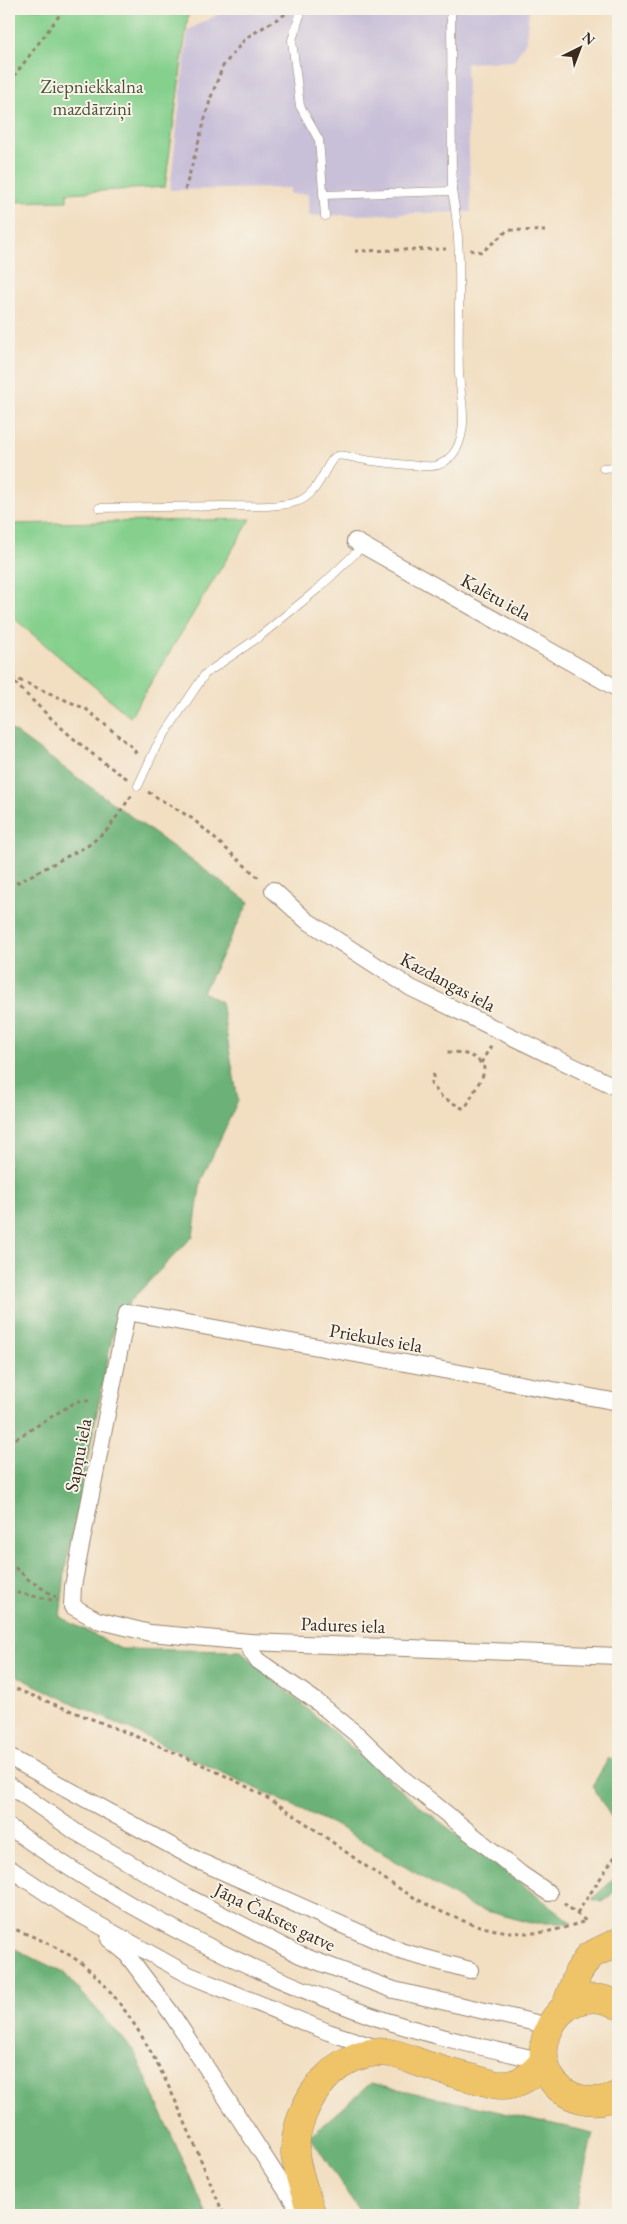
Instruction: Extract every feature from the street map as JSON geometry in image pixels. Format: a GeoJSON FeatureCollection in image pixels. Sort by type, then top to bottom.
{"type":"FeatureCollection","features":[{"type":"Feature","properties":{"kind":"highway"},"geometry":{"type":"LineString","coordinates":[[618,1942],[589,1956],[578,1973],[543,2049],[544,2061],[556,2083],[565,2092],[588,2101],[600,2101],[618,2095]]}},
{"type":"Feature","properties":{"kind":"highway"},"geometry":{"type":"LineString","coordinates":[[557,2017],[576,2002],[588,1999],[601,1999],[618,2005]]}},
{"type":"Feature","properties":{"kind":"highway"},"geometry":{"type":"LineString","coordinates":[[312,2215],[295,2154],[298,2124],[310,2097],[332,2071],[355,2057],[373,2053],[393,2053],[422,2064],[500,2085],[518,2082],[531,2076],[544,2061]]}},
{"type":"Feature","properties":{"kind":"street","name":"Kalētu iela"},"geometry":{"type":"LineString","coordinates":[[359,543],[618,689]]}},
{"type":"Feature","properties":{"kind":"street","name":"Kazdangas iela"},"geometry":{"type":"LineString","coordinates":[[273,890],[306,920],[411,988],[618,1088]]}},
{"type":"Feature","properties":{"kind":"street","name":"Sapņu iela"},"geometry":{"type":"LineString","coordinates":[[72,1606],[73,1586],[127,1312]]}},
{"type":"Feature","properties":{"kind":"street","name":"Priekules iela"},"geometry":{"type":"LineString","coordinates":[[127,1312],[618,1402]]}},
{"type":"Feature","properties":{"kind":"street","name":"Padures iela"},"geometry":{"type":"LineString","coordinates":[[72,1606],[97,1620],[150,1633],[250,1642],[618,1656]]}},
{"type":"Feature","properties":{"kind":"street"},"geometry":{"type":"LineString","coordinates":[[250,1642],[257,1660],[316,1701],[360,1737],[401,1777],[521,1874],[549,1894]]}},
{"type":"Feature","properties":{"kind":"street"},"geometry":{"type":"LineString","coordinates":[[9,1757],[199,1861],[403,1952],[470,1970]]}},
{"type":"Feature","properties":{"kind":"street","name":"Jāņa Čakstes gatve"},"geometry":{"type":"LineString","coordinates":[[9,1786],[76,1832],[188,1897],[300,1955],[394,1990],[557,2017]]}},
{"type":"Feature","properties":{"kind":"street"},"geometry":{"type":"LineString","coordinates":[[9,1827],[51,1857],[122,1899],[202,1943],[287,1982],[370,2015],[457,2041],[544,2061]]}},
{"type":"Feature","properties":{"kind":"street"},"geometry":{"type":"LineString","coordinates":[[9,1868],[72,1910],[189,1975],[328,2032],[393,2053]]}},
{"type":"Feature","properties":{"kind":"street"},"geometry":{"type":"LineString","coordinates":[[72,1910],[125,1952],[171,2013],[302,2215]]}},
{"type":"Feature","properties":{"kind":"lane"},"geometry":{"type":"LineString","coordinates":[[302,9],[292,40],[300,106],[319,140],[325,216]]}},
{"type":"Feature","properties":{"kind":"lane"},"geometry":{"type":"LineString","coordinates":[[99,508],[255,506],[295,502],[307,498],[324,477],[331,460],[338,455],[377,462],[437,466],[448,460],[460,442],[462,431],[462,402],[459,375],[459,249],[452,191],[452,9]]}},
{"type":"Feature","properties":{"kind":"lane"},"geometry":{"type":"LineString","coordinates":[[323,195],[452,191]]}},
{"type":"Feature","properties":{"kind":"lane"},"geometry":{"type":"LineString","coordinates":[[603,468],[618,467]]}},
{"type":"Feature","properties":{"kind":"lane"},"geometry":{"type":"LineString","coordinates":[[138,786],[156,747],[205,674],[259,637],[319,588],[359,543]]}},
{"type":"Feature","properties":{"kind":"path"},"geometry":{"type":"LineString","coordinates":[[9,83],[64,9]]}},
{"type":"Feature","properties":{"kind":"path"},"geometry":{"type":"LineString","coordinates":[[185,190],[211,97],[223,66],[246,38],[294,9]]}},
{"type":"Feature","properties":{"kind":"path"},"geometry":{"type":"LineString","coordinates":[[355,251],[459,249],[482,252],[508,230],[545,230]]}},
{"type":"Feature","properties":{"kind":"path"},"geometry":{"type":"LineString","coordinates":[[9,676],[86,709],[132,747],[146,768]]}},
{"type":"Feature","properties":{"kind":"path"},"geometry":{"type":"LineString","coordinates":[[9,887],[89,845],[108,829],[138,786]]}},
{"type":"Feature","properties":{"kind":"path"},"geometry":{"type":"LineString","coordinates":[[482,1063],[499,1031]]}},
{"type":"Feature","properties":{"kind":"path"},"geometry":{"type":"LineString","coordinates":[[434,1074],[431,1084],[442,1097],[462,1108],[466,1107],[485,1070],[482,1063],[462,1052],[446,1052]]}},
{"type":"Feature","properties":{"kind":"path"},"geometry":{"type":"LineString","coordinates":[[9,1442],[77,1401],[109,1401]]}},
{"type":"Feature","properties":{"kind":"path"},"geometry":{"type":"LineString","coordinates":[[9,1562],[29,1580],[72,1606]]}},
{"type":"Feature","properties":{"kind":"path"},"geometry":{"type":"LineString","coordinates":[[9,1591],[48,1598],[72,1606]]}},
{"type":"Feature","properties":{"kind":"path"},"geometry":{"type":"LineString","coordinates":[[9,1686],[178,1754],[257,1792],[401,1888],[433,1907],[467,1921],[498,1930],[535,1933],[586,1921],[549,1894]]}},
{"type":"Feature","properties":{"kind":"path"},"geometry":{"type":"LineString","coordinates":[[577,1913],[618,1852]]}},
{"type":"Feature","properties":{"kind":"path"},"geometry":{"type":"LineString","coordinates":[[9,1927],[36,1937],[67,1954],[94,1974],[118,2001],[160,2068],[224,2215]]}},
{"type":"Feature","properties":{"kind":"shaded area"},"geometry":{"type":"Polygon","coordinates":[[[218,9],[529,9],[526,41],[514,61],[466,63],[471,212],[308,216],[308,194],[290,194],[290,188],[170,190],[188,30],[221,13],[218,9]]]}},
{"type":"Feature","properties":{"kind":"green space","name":"Ziepniekkalna mazdārziņi"},"geometry":{"type":"Polygon","coordinates":[[[9,9],[189,9],[165,187],[67,193],[67,201],[9,202],[9,9]]]}},
{"type":"Feature","properties":{"kind":"green space"},"geometry":{"type":"Polygon","coordinates":[[[251,519],[130,717],[9,614],[9,524],[251,519]]]}},
{"type":"Feature","properties":{"kind":"green space"},"geometry":{"type":"Polygon","coordinates":[[[9,728],[249,902],[203,992],[221,1002],[238,1100],[201,1181],[193,1236],[131,1300],[113,1333],[66,1564],[60,1617],[121,1649],[241,1651],[413,1801],[572,1923],[531,1923],[472,1907],[339,1827],[28,1682],[9,1670],[9,728]]]}},
{"type":"Feature","properties":{"kind":"green space"},"geometry":{"type":"Polygon","coordinates":[[[609,1758],[618,1761],[618,1828],[592,1786],[609,1758]]]}},
{"type":"Feature","properties":{"kind":"green space"},"geometry":{"type":"Polygon","coordinates":[[[618,1875],[618,1888],[603,1902],[592,1899],[618,1875]]]}},
{"type":"Feature","properties":{"kind":"green space"},"geometry":{"type":"Polygon","coordinates":[[[9,1946],[64,1973],[134,2051],[207,2215],[9,2215],[9,1946]]]}},
{"type":"Feature","properties":{"kind":"green space"},"geometry":{"type":"Polygon","coordinates":[[[371,2083],[593,2133],[574,2215],[362,2215],[310,2136],[371,2083]]]}}]}
